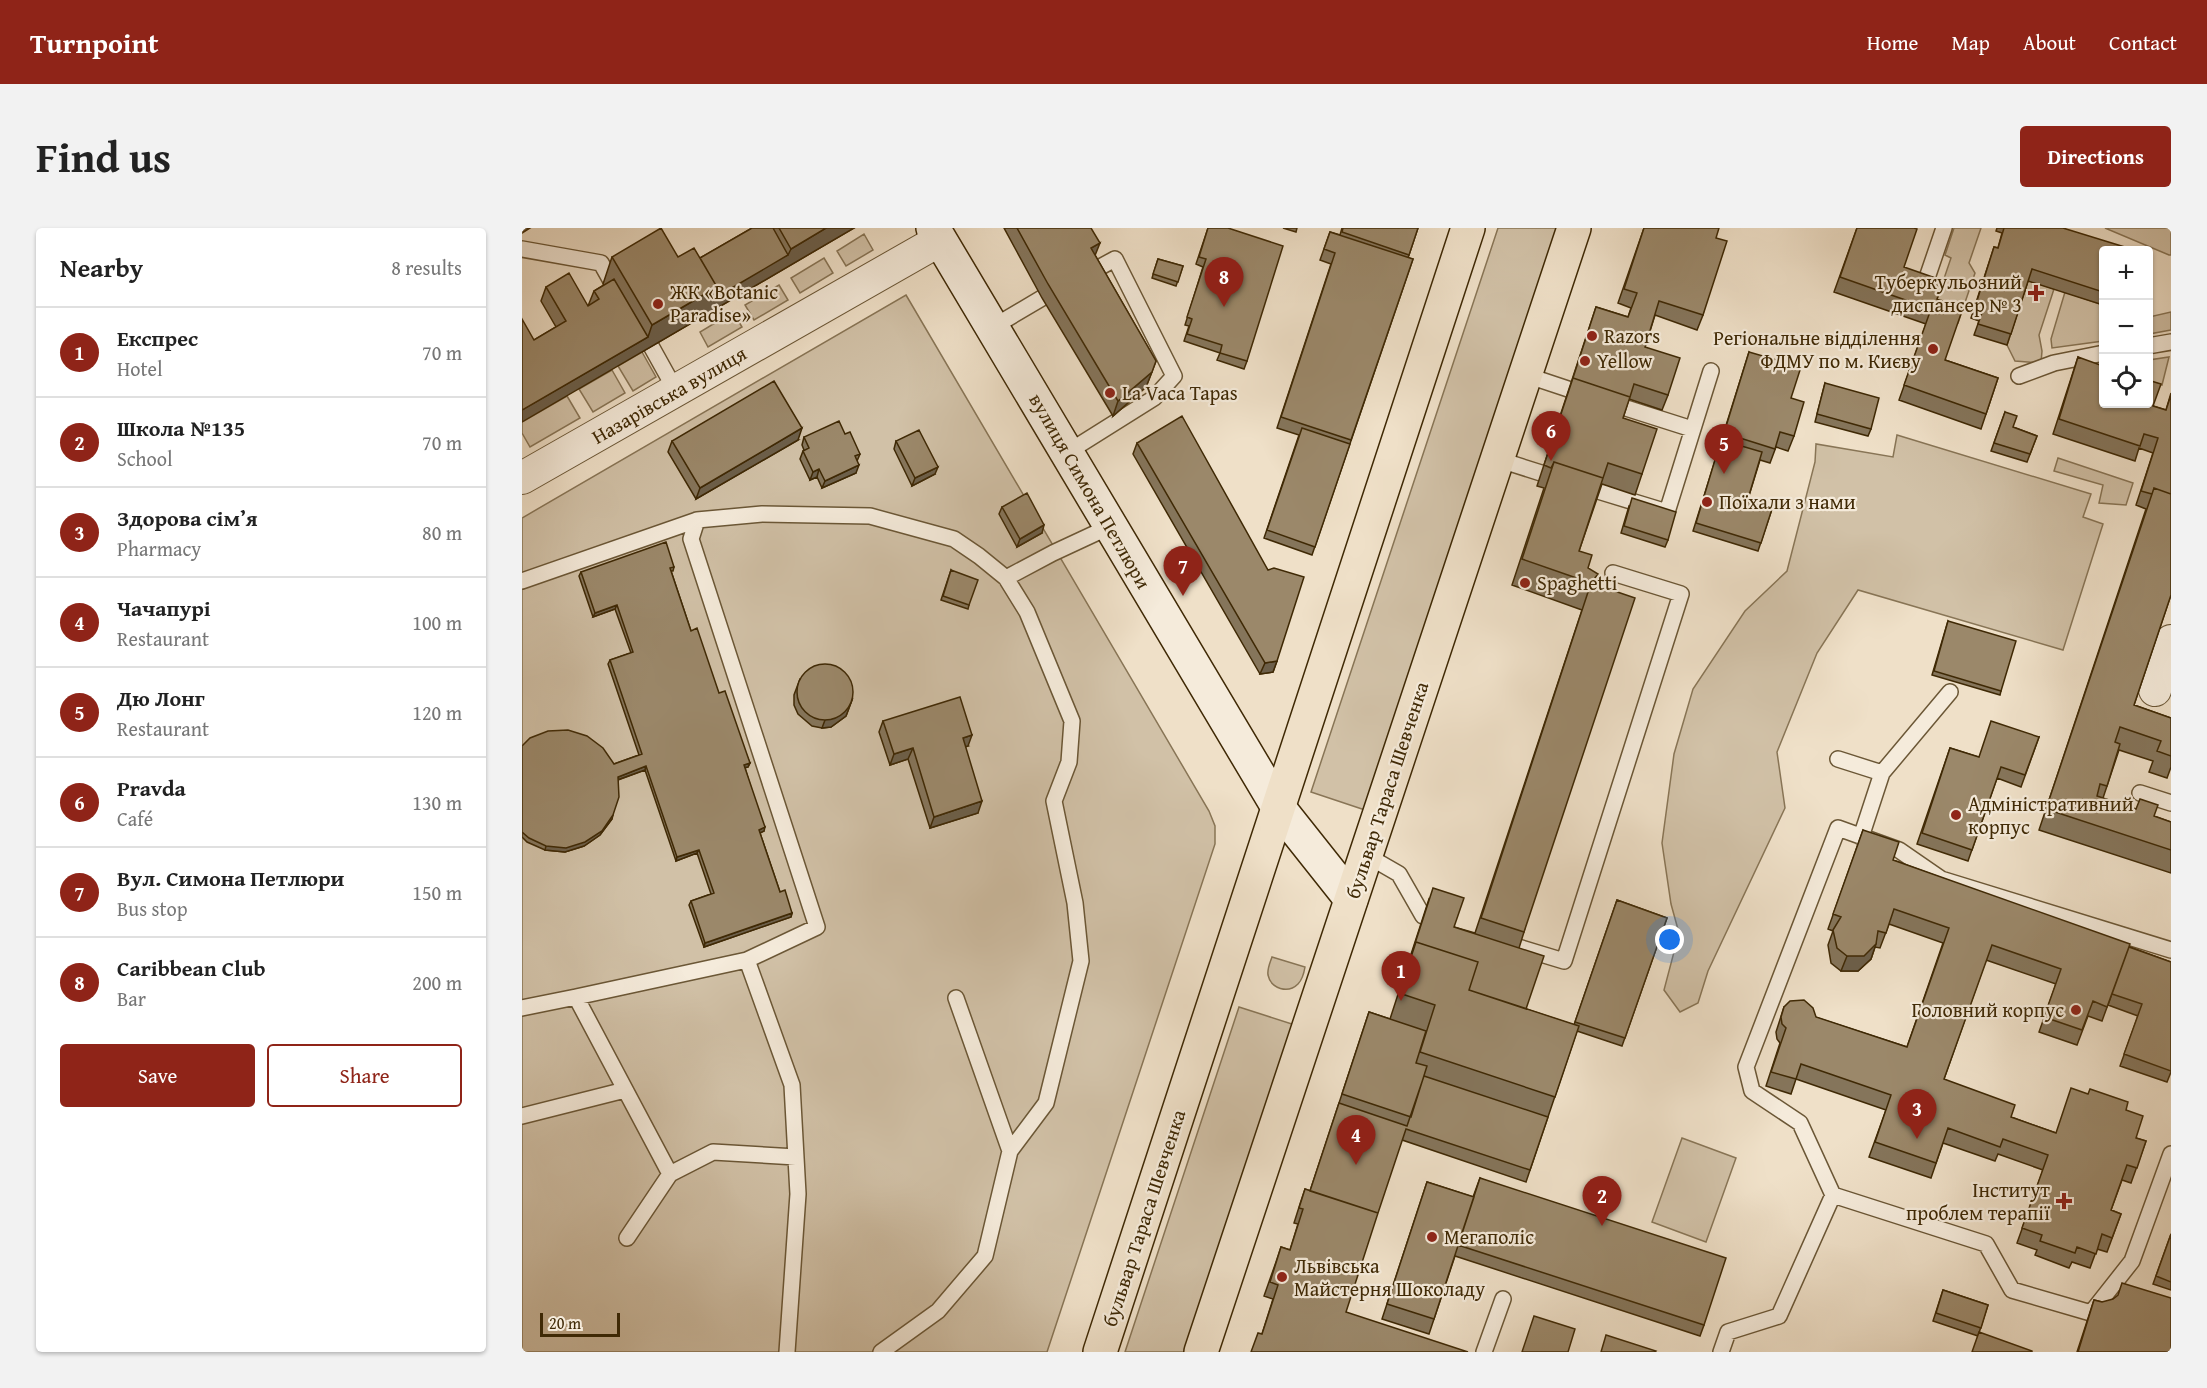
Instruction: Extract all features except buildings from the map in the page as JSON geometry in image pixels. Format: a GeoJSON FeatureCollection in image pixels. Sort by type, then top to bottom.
{"type":"FeatureCollection","features":[{"type":"Feature","properties":{"kind":"main road","name":"бульвар Тараса Шевченка"},"geometry":{"type":"LineString","coordinates":[[1100,1352],[1468,228]]}},
{"type":"Feature","properties":{"kind":"main road","name":"бульвар Тараса Шевченка"},"geometry":{"type":"LineString","coordinates":[[1201,1352],[1574,228]]}},
{"type":"Feature","properties":{"kind":"main road","name":"вулиця Симона Петлюри"},"geometry":{"type":"LineString","coordinates":[[937,234],[1278,807],[1351,899]]}},
{"type":"Feature","properties":{"kind":"street","name":"Назарівська вулиця"},"geometry":{"type":"LineString","coordinates":[[522,478],[676,391],[937,234]]}},
{"type":"Feature","properties":{"kind":"street"},"geometry":{"type":"LineString","coordinates":[[2155,690],[2171,640]]}},
{"type":"Feature","properties":{"kind":"lane"},"geometry":{"type":"LineString","coordinates":[[1928,275],[1944,228]]}},
{"type":"Feature","properties":{"kind":"lane"},"geometry":{"type":"LineString","coordinates":[[522,249],[602,263],[610,279]]}},
{"type":"Feature","properties":{"kind":"lane"},"geometry":{"type":"LineString","coordinates":[[1068,452],[1154,398],[1174,376],[1115,259],[1091,272]]}},
{"type":"Feature","properties":{"kind":"lane"},"geometry":{"type":"LineString","coordinates":[[993,327],[1042,298]]}},
{"type":"Feature","properties":{"kind":"lane"},"geometry":{"type":"LineString","coordinates":[[2153,345],[2171,342]]}},
{"type":"Feature","properties":{"kind":"lane"},"geometry":{"type":"LineString","coordinates":[[651,346],[676,391]]}},
{"type":"Feature","properties":{"kind":"lane"},"geometry":{"type":"LineString","coordinates":[[2019,376],[2054,363],[2099,354]]}},
{"type":"Feature","properties":{"kind":"lane"},"geometry":{"type":"LineString","coordinates":[[1598,491],[1667,512],[1711,371]]}},
{"type":"Feature","properties":{"kind":"lane"},"geometry":{"type":"LineString","coordinates":[[1526,375],[1568,389]]}},
{"type":"Feature","properties":{"kind":"lane"},"geometry":{"type":"LineString","coordinates":[[1626,408],[1692,429]]}},
{"type":"Feature","properties":{"kind":"lane"},"geometry":{"type":"LineString","coordinates":[[1497,459],[1541,473]]}},
{"type":"Feature","properties":{"kind":"lane"},"geometry":{"type":"LineString","coordinates":[[522,581],[697,520],[762,514],[870,516],[954,539],[1006,578],[1027,612],[1072,721],[1069,762],[1054,801],[1075,903],[1081,962],[1046,1103],[1010,1151],[985,1256],[938,1311],[880,1352]]}},
{"type":"Feature","properties":{"kind":"lane"},"geometry":{"type":"LineString","coordinates":[[522,1008],[747,960],[817,927],[691,539],[697,520]]}},
{"type":"Feature","properties":{"kind":"lane"},"geometry":{"type":"LineString","coordinates":[[1006,578],[1111,526]]}},
{"type":"Feature","properties":{"kind":"lane"},"geometry":{"type":"LineString","coordinates":[[1518,947],[1564,961],[1681,594],[1613,573]]}},
{"type":"Feature","properties":{"kind":"lane"},"geometry":{"type":"LineString","coordinates":[[1861,837],[1881,772],[1950,692]]}},
{"type":"Feature","properties":{"kind":"lane"},"geometry":{"type":"LineString","coordinates":[[1838,759],[1881,772]]}},
{"type":"Feature","properties":{"kind":"lane"},"geometry":{"type":"LineString","coordinates":[[2140,794],[2171,803]]}},
{"type":"Feature","properties":{"kind":"lane"},"geometry":{"type":"LineString","coordinates":[[2171,950],[1941,879],[1899,850],[1838,828],[1746,1067],[1752,1091],[1800,1123],[1833,1195],[1986,1244],[2012,1290],[2091,1313],[2132,1261],[2171,1154]]}},
{"type":"Feature","properties":{"kind":"lane"},"geometry":{"type":"LineString","coordinates":[[1366,855],[1399,874],[1423,916]]}},
{"type":"Feature","properties":{"kind":"lane"},"geometry":{"type":"LineString","coordinates":[[747,960],[792,1085],[798,1194],[787,1352]]}},
{"type":"Feature","properties":{"kind":"lane"},"geometry":{"type":"LineString","coordinates":[[576,997],[670,1174]]}},
{"type":"Feature","properties":{"kind":"lane"},"geometry":{"type":"LineString","coordinates":[[956,998],[1010,1151]]}},
{"type":"Feature","properties":{"kind":"lane"},"geometry":{"type":"LineString","coordinates":[[522,1116],[625,1090]]}},
{"type":"Feature","properties":{"kind":"lane"},"geometry":{"type":"LineString","coordinates":[[627,1238],[670,1174],[713,1152],[796,1157]]}},
{"type":"Feature","properties":{"kind":"lane"},"geometry":{"type":"LineString","coordinates":[[1721,1352],[1728,1332],[1779,1316],[1833,1195]]}},
{"type":"Feature","properties":{"kind":"lane"},"geometry":{"type":"LineString","coordinates":[[1484,1352],[1503,1299]]}},
{"type":"Feature","properties":{"kind":"shaded area"},"geometry":{"type":"Polygon","coordinates":[[[1498,228],[1559,228],[1368,811],[1311,792],[1498,228]]]}},
{"type":"Feature","properties":{"kind":"shaded area"},"geometry":{"type":"Polygon","coordinates":[[[1954,228],[1981,228],[1969,263],[1975,273],[1958,323],[1932,314],[1951,258],[1945,255],[1954,228]]]}},
{"type":"Feature","properties":{"kind":"shaded area"},"geometry":{"type":"Polygon","coordinates":[[[2105,228],[2171,228],[2171,255],[2153,248],[2153,246],[2148,246],[2105,228]]]}},
{"type":"Feature","properties":{"kind":"shaded area"},"geometry":{"type":"Polygon","coordinates":[[[864,234],[873,250],[846,266],[837,251],[864,234]]]}},
{"type":"Feature","properties":{"kind":"shaded area"},"geometry":{"type":"Polygon","coordinates":[[[824,258],[833,273],[800,293],[791,278],[824,258]]]}},
{"type":"Feature","properties":{"kind":"shaded area"},"geometry":{"type":"Polygon","coordinates":[[[2028,280],[2054,289],[2039,335],[2042,351],[2041,363],[2015,361],[2007,345],[2028,280]]]}},
{"type":"Feature","properties":{"kind":"shaded area"},"geometry":{"type":"Polygon","coordinates":[[[779,285],[788,300],[754,320],[745,305],[779,285]]]}},
{"type":"Feature","properties":{"kind":"shaded area"},"geometry":{"type":"Polygon","coordinates":[[[2065,292],[2099,304],[2099,342],[2052,348],[2051,339],[2065,292]]]}},
{"type":"Feature","properties":{"kind":"shaded area"},"geometry":{"type":"Polygon","coordinates":[[[906,295],[1209,811],[1215,826],[1215,844],[1047,1352],[522,1352],[522,518],[906,295]]]}},
{"type":"Feature","properties":{"kind":"shaded area"},"geometry":{"type":"Polygon","coordinates":[[[733,312],[742,327],[708,347],[700,332],[733,312]]]}},
{"type":"Feature","properties":{"kind":"shaded area"},"geometry":{"type":"Polygon","coordinates":[[[2171,312],[2171,330],[2153,333],[2153,316],[2171,312]]]}},
{"type":"Feature","properties":{"kind":"shaded area"},"geometry":{"type":"Polygon","coordinates":[[[642,352],[656,377],[633,391],[618,366],[642,352]]]}},
{"type":"Feature","properties":{"kind":"shaded area"},"geometry":{"type":"Polygon","coordinates":[[[2169,357],[2162,385],[2153,382],[2153,359],[2169,357]]]}},
{"type":"Feature","properties":{"kind":"shaded area"},"geometry":{"type":"Polygon","coordinates":[[[612,370],[625,393],[593,412],[579,389],[612,370]]]}},
{"type":"Feature","properties":{"kind":"shaded area"},"geometry":{"type":"Polygon","coordinates":[[[567,396],[580,418],[530,447],[522,433],[522,422],[567,396]]]}},
{"type":"Feature","properties":{"kind":"shaded area"},"geometry":{"type":"Polygon","coordinates":[[[1897,435],[2091,494],[2083,517],[2103,524],[2063,650],[1858,590],[1817,653],[1777,752],[1785,808],[1708,971],[1698,1003],[1680,1012],[1664,990],[1679,933],[1671,904],[1662,843],[1674,754],[1693,689],[1745,611],[1787,571],[1815,462],[1816,444],[1893,457],[1897,435]]]}},
{"type":"Feature","properties":{"kind":"shaded area"},"geometry":{"type":"Polygon","coordinates":[[[2058,458],[2133,483],[2126,505],[2099,503],[2103,485],[2054,471],[2058,458]]]}},
{"type":"Feature","properties":{"kind":"shaded area"},"geometry":{"type":"Polygon","coordinates":[[[1272,957],[1305,967],[1298,984],[1285,989],[1273,984],[1268,973],[1272,957]]]}},
{"type":"Feature","properties":{"kind":"shaded area"},"geometry":{"type":"Polygon","coordinates":[[[1239,1007],[1295,1025],[1187,1352],[1125,1352],[1239,1007]]]}},
{"type":"Feature","properties":{"kind":"shaded area"},"geometry":{"type":"Polygon","coordinates":[[[1682,1138],[1736,1158],[1706,1242],[1652,1222],[1682,1138]]]}},
{"type":"Feature","properties":{"kind":"place","name":"Туберкульозний диспансер № 3"},"geometry":{"type":"Point","coordinates":[2036,293]}},
{"type":"Feature","properties":{"kind":"place","name":"ЖК «Botanic Paradise»"},"geometry":{"type":"Point","coordinates":[658,304]}},
{"type":"Feature","properties":{"kind":"place","name":"Caribbean Club"},"geometry":{"type":"Point","coordinates":[1224,307]}},
{"type":"Feature","properties":{"kind":"place","name":"Razors"},"geometry":{"type":"Point","coordinates":[1592,336]}},
{"type":"Feature","properties":{"kind":"place","name":"Регіональне відділення ФДМУ по м. Києву"},"geometry":{"type":"Point","coordinates":[1933,349]}},
{"type":"Feature","properties":{"kind":"place","name":"Yellow"},"geometry":{"type":"Point","coordinates":[1585,361]}},
{"type":"Feature","properties":{"kind":"place","name":"La Vaca Tapas"},"geometry":{"type":"Point","coordinates":[1110,393]}},
{"type":"Feature","properties":{"kind":"place","name":"Pravda"},"geometry":{"type":"Point","coordinates":[1551,461]}},
{"type":"Feature","properties":{"kind":"place","name":"Дю Лонг"},"geometry":{"type":"Point","coordinates":[1724,474]}},
{"type":"Feature","properties":{"kind":"place","name":"Поїхали з нами"},"geometry":{"type":"Point","coordinates":[1707,502]}},
{"type":"Feature","properties":{"kind":"place","name":"Spaghetti"},"geometry":{"type":"Point","coordinates":[1525,583]}},
{"type":"Feature","properties":{"kind":"place","name":"Вул. Симона Петлюри"},"geometry":{"type":"Point","coordinates":[1183,596]}},
{"type":"Feature","properties":{"kind":"place","name":"Адміністративний корпус"},"geometry":{"type":"Point","coordinates":[1956,815]}},
{"type":"Feature","properties":{"kind":"place","name":"Експрес"},"geometry":{"type":"Point","coordinates":[1401,1001]}},
{"type":"Feature","properties":{"kind":"place","name":"Головний корпус"},"geometry":{"type":"Point","coordinates":[2076,1010]}},
{"type":"Feature","properties":{"kind":"place","name":"Здорова сімʼя"},"geometry":{"type":"Point","coordinates":[1917,1139]}},
{"type":"Feature","properties":{"kind":"place","name":"Чачапурі"},"geometry":{"type":"Point","coordinates":[1356,1165]}},
{"type":"Feature","properties":{"kind":"place","name":"Інститут проблем терапії"},"geometry":{"type":"Point","coordinates":[2064,1201]}},
{"type":"Feature","properties":{"kind":"place","name":"Школа №135"},"geometry":{"type":"Point","coordinates":[1602,1226]}},
{"type":"Feature","properties":{"kind":"place","name":"Мегаполіс"},"geometry":{"type":"Point","coordinates":[1432,1237]}},
{"type":"Feature","properties":{"kind":"place","name":"Львівська Майстерня Шоколаду"},"geometry":{"type":"Point","coordinates":[1282,1277]}}]}
